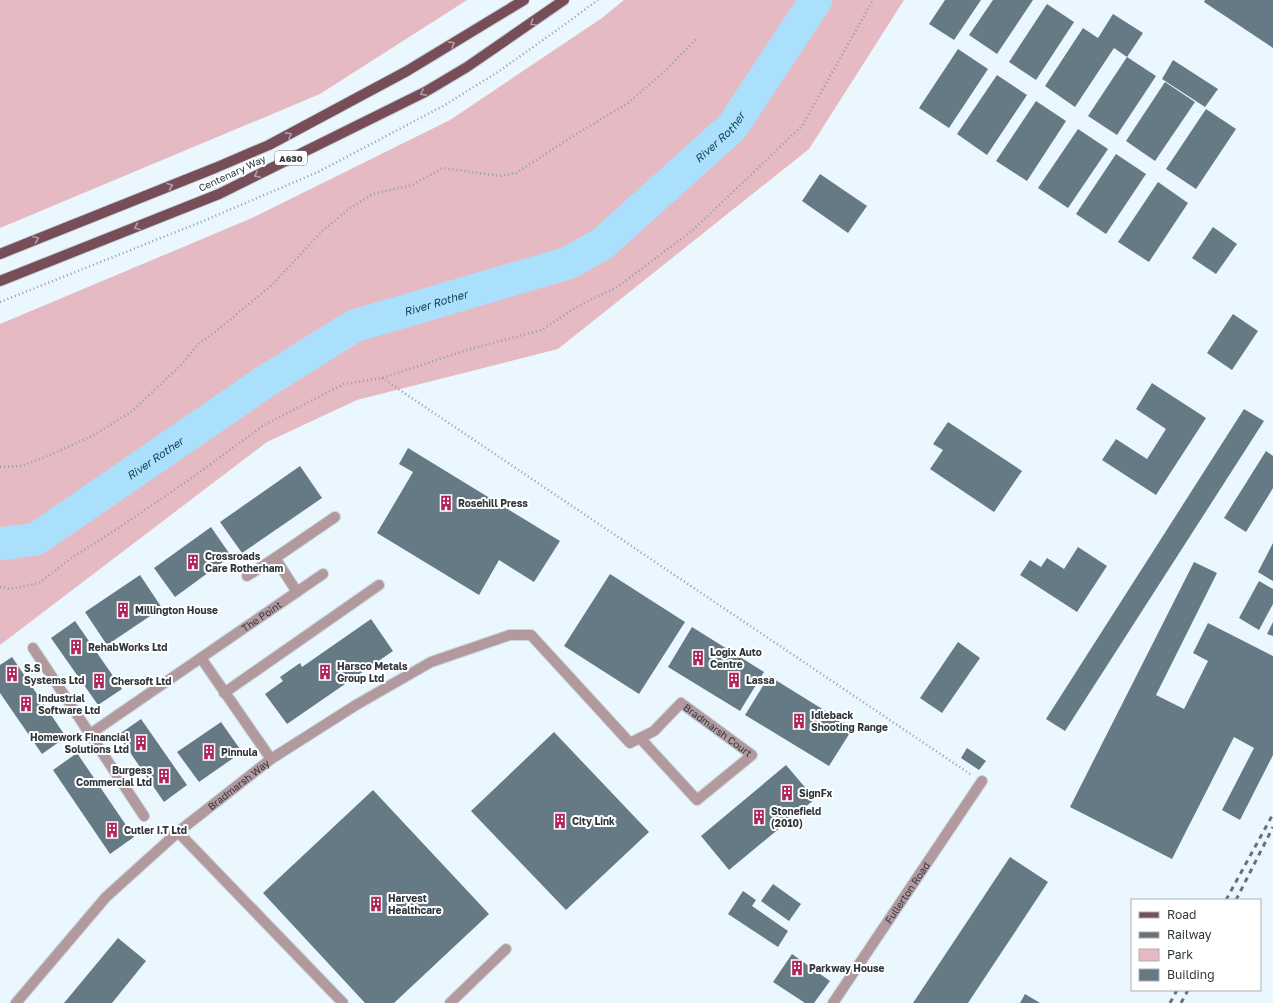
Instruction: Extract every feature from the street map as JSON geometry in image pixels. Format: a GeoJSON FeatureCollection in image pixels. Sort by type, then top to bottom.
{"type":"FeatureCollection","features":[{"type":"Feature","properties":{"kind":"main road","name":"Centenary Way"},"geometry":{"type":"LineString","coordinates":[[0,254],[269,145],[407,71],[524,0]]}},
{"type":"Feature","properties":{"kind":"main road","name":"Centenary Way"},"geometry":{"type":"LineString","coordinates":[[0,281],[219,194],[411,99],[467,67],[564,0]]}},
{"type":"Feature","properties":{"kind":"street"},"geometry":{"type":"LineString","coordinates":[[247,576],[335,517]]}},
{"type":"Feature","properties":{"kind":"street"},"geometry":{"type":"LineString","coordinates":[[274,558],[297,592]]}},
{"type":"Feature","properties":{"kind":"street","name":"The Point"},"geometry":{"type":"LineString","coordinates":[[90,734],[323,574]]}},
{"type":"Feature","properties":{"kind":"street"},"geometry":{"type":"LineString","coordinates":[[224,693],[379,585]]}},
{"type":"Feature","properties":{"kind":"street","name":"Bradmarsh Way"},"geometry":{"type":"LineString","coordinates":[[16,1003],[106,896],[178,832],[271,759],[356,705],[431,662],[510,635],[531,636],[630,743],[640,738]]}},
{"type":"Feature","properties":{"kind":"street"},"geometry":{"type":"LineString","coordinates":[[33,648],[144,816]]}},
{"type":"Feature","properties":{"kind":"street"},"geometry":{"type":"LineString","coordinates":[[201,658],[271,759]]}},
{"type":"Feature","properties":{"kind":"street","name":"Bradmarsh Court"},"geometry":{"type":"LineString","coordinates":[[681,703],[752,755],[697,800],[640,738],[654,731],[681,703]]}},
{"type":"Feature","properties":{"kind":"street","name":"Fullerton Road"},"geometry":{"type":"LineString","coordinates":[[833,1003],[982,781]]}},
{"type":"Feature","properties":{"kind":"street"},"geometry":{"type":"LineString","coordinates":[[178,832],[343,1003]]}},
{"type":"Feature","properties":{"kind":"street"},"geometry":{"type":"LineString","coordinates":[[450,1003],[506,949]]}},
{"type":"Feature","properties":{"kind":"path"},"geometry":{"type":"LineString","coordinates":[[0,587],[10,589],[39,583],[70,559],[120,528],[264,425],[344,384],[382,378],[470,349],[542,330],[570,311],[616,288],[693,230],[802,126],[873,0]]}},
{"type":"Feature","properties":{"kind":"path"},"geometry":{"type":"LineString","coordinates":[[0,467],[21,466],[50,455],[94,435],[131,412],[182,364],[198,344],[215,332],[272,285],[321,232],[350,208],[373,194],[412,185],[443,168],[500,176],[516,173],[628,103],[664,72],[697,38]]}},
{"type":"Feature","properties":{"kind":"path"},"geometry":{"type":"LineString","coordinates":[[382,378],[982,781]]}},
{"type":"Feature","properties":{"kind":"green space"},"geometry":{"type":"Polygon","coordinates":[[[0,0],[467,0],[320,94],[0,228],[0,0]]]}},
{"type":"Feature","properties":{"kind":"green space"},"geometry":{"type":"Polygon","coordinates":[[[624,0],[904,0],[809,149],[558,349],[357,400],[267,442],[0,645],[0,324],[252,218],[450,120],[602,18],[624,0]]]}},
{"type":"Feature","properties":{"kind":"building"},"geometry":{"type":"Polygon","coordinates":[[[945,0],[981,0],[954,40],[929,24],[945,0]]]}},
{"type":"Feature","properties":{"kind":"building"},"geometry":{"type":"Polygon","coordinates":[[[993,0],[1033,0],[997,54],[969,35],[993,0]]]}},
{"type":"Feature","properties":{"kind":"building"},"geometry":{"type":"Polygon","coordinates":[[[1205,0],[1273,0],[1273,48],[1204,2],[1205,0]]]}},
{"type":"Feature","properties":{"kind":"building"},"geometry":{"type":"Polygon","coordinates":[[[1047,4],[1074,22],[1036,80],[1009,62],[1047,4]]]}},
{"type":"Feature","properties":{"kind":"building"},"geometry":{"type":"Polygon","coordinates":[[[1113,14],[1143,33],[1127,57],[1114,48],[1075,107],[1045,86],[1083,28],[1098,38],[1113,14]]]}},
{"type":"Feature","properties":{"kind":"building"},"geometry":{"type":"Polygon","coordinates":[[[958,49],[988,69],[949,128],[919,108],[958,49]]]}},
{"type":"Feature","properties":{"kind":"building"},"geometry":{"type":"Polygon","coordinates":[[[1127,57],[1156,76],[1117,135],[1088,116],[1127,57]]]}},
{"type":"Feature","properties":{"kind":"building"},"geometry":{"type":"Polygon","coordinates":[[[1173,60],[1218,89],[1205,107],[1162,79],[1173,60]]]}},
{"type":"Feature","properties":{"kind":"building"},"geometry":{"type":"Polygon","coordinates":[[[997,75],[1027,95],[987,155],[957,134],[997,75]]]}},
{"type":"Feature","properties":{"kind":"building"},"geometry":{"type":"Polygon","coordinates":[[[1165,82],[1195,102],[1155,161],[1126,141],[1165,82]]]}},
{"type":"Feature","properties":{"kind":"building"},"geometry":{"type":"Polygon","coordinates":[[[1036,101],[1066,121],[1027,181],[996,161],[1036,101]]]}},
{"type":"Feature","properties":{"kind":"building"},"geometry":{"type":"Polygon","coordinates":[[[1206,109],[1236,129],[1196,189],[1166,169],[1206,109]]]}},
{"type":"Feature","properties":{"kind":"building"},"geometry":{"type":"Polygon","coordinates":[[[1078,129],[1108,149],[1068,208],[1038,188],[1078,129]]]}},
{"type":"Feature","properties":{"kind":"building"},"geometry":{"type":"Polygon","coordinates":[[[1116,154],[1146,174],[1106,234],[1076,214],[1116,154]]]}},
{"type":"Feature","properties":{"kind":"building"},"geometry":{"type":"Polygon","coordinates":[[[820,174],[867,206],[848,233],[802,201],[820,174]]]}},
{"type":"Feature","properties":{"kind":"building"},"geometry":{"type":"Polygon","coordinates":[[[1158,182],[1188,203],[1149,262],[1118,242],[1158,182]]]}},
{"type":"Feature","properties":{"kind":"building"},"geometry":{"type":"Polygon","coordinates":[[[1213,227],[1237,244],[1216,274],[1192,258],[1213,227]]]}},
{"type":"Feature","properties":{"kind":"building"},"geometry":{"type":"Polygon","coordinates":[[[1233,314],[1258,331],[1232,370],[1207,353],[1233,314]]]}},
{"type":"Feature","properties":{"kind":"building"},"geometry":{"type":"Polygon","coordinates":[[[1152,383],[1206,418],[1156,495],[1102,460],[1116,439],[1147,459],[1166,429],[1136,409],[1152,383]]]}},
{"type":"Feature","properties":{"kind":"building"},"geometry":{"type":"Polygon","coordinates":[[[1244,409],[1264,421],[1065,731],[1046,719],[1244,409]]]}},
{"type":"Feature","properties":{"kind":"building"},"geometry":{"type":"Polygon","coordinates":[[[948,422],[1022,471],[994,512],[930,469],[943,450],[933,444],[948,422]]]}},
{"type":"Feature","properties":{"kind":"building","name":"Rosehill Press"},"geometry":{"type":"Polygon","coordinates":[[[408,448],[560,541],[534,582],[499,560],[479,595],[377,533],[413,472],[399,464],[408,448]]]}},
{"type":"Feature","properties":{"kind":"building"},"geometry":{"type":"Polygon","coordinates":[[[1266,451],[1273,456],[1273,488],[1246,532],[1224,518],[1266,451]]]}},
{"type":"Feature","properties":{"kind":"building"},"geometry":{"type":"Polygon","coordinates":[[[300,466],[322,498],[242,553],[220,522],[300,466]]]}},
{"type":"Feature","properties":{"kind":"building","name":"Crossroads Care Rotherham"},"geometry":{"type":"Polygon","coordinates":[[[211,527],[231,556],[175,597],[154,568],[211,527]]]}},
{"type":"Feature","properties":{"kind":"building"},"geometry":{"type":"Polygon","coordinates":[[[1273,543],[1273,581],[1258,572],[1273,543]]]}},
{"type":"Feature","properties":{"kind":"building"},"geometry":{"type":"Polygon","coordinates":[[[1078,547],[1107,566],[1077,612],[1020,575],[1030,560],[1041,567],[1047,558],[1064,569],[1078,547]]]}},
{"type":"Feature","properties":{"kind":"building"},"geometry":{"type":"Polygon","coordinates":[[[1194,562],[1217,573],[1156,695],[1184,709],[1208,661],[1193,653],[1208,623],[1273,656],[1273,755],[1240,820],[1222,810],[1254,748],[1234,737],[1172,859],[1070,807],[1194,562]]]}},
{"type":"Feature","properties":{"kind":"building"},"geometry":{"type":"Polygon","coordinates":[[[610,574],[685,622],[639,694],[564,646],[610,574]]]}},
{"type":"Feature","properties":{"kind":"building","name":"Millington House"},"geometry":{"type":"Polygon","coordinates":[[[140,575],[162,608],[107,645],[85,612],[140,575]]]}},
{"type":"Feature","properties":{"kind":"building"},"geometry":{"type":"Polygon","coordinates":[[[1259,581],[1273,589],[1273,604],[1259,630],[1239,618],[1259,581]]]}},
{"type":"Feature","properties":{"kind":"building","name":"Harsco Metals Group Ltd"},"geometry":{"type":"Polygon","coordinates":[[[371,619],[393,651],[287,724],[265,694],[283,681],[280,677],[300,663],[302,667],[371,619]]]}},
{"type":"Feature","properties":{"kind":"building"},"geometry":{"type":"Polygon","coordinates":[[[75,621],[122,689],[98,705],[51,638],[75,621]]]}},
{"type":"Feature","properties":{"kind":"building"},"geometry":{"type":"Polygon","coordinates":[[[1273,622],[1273,636],[1267,634],[1273,622]]]}},
{"type":"Feature","properties":{"kind":"building"},"geometry":{"type":"Polygon","coordinates":[[[692,627],[764,672],[740,711],[668,667],[692,627]]]}},
{"type":"Feature","properties":{"kind":"building"},"geometry":{"type":"Polygon","coordinates":[[[958,642],[980,658],[942,713],[920,698],[958,642]]]}},
{"type":"Feature","properties":{"kind":"building"},"geometry":{"type":"Polygon","coordinates":[[[12,657],[66,737],[42,754],[0,693],[0,665],[12,657]]]}},
{"type":"Feature","properties":{"kind":"building","name":"Idleback Shooting Range"},"geometry":{"type":"Polygon","coordinates":[[[769,676],[853,728],[829,766],[745,715],[769,676]]]}},
{"type":"Feature","properties":{"kind":"building"},"geometry":{"type":"Polygon","coordinates":[[[141,719],[187,785],[164,802],[118,735],[141,719]]]}},
{"type":"Feature","properties":{"kind":"building","name":"Pinnula"},"geometry":{"type":"Polygon","coordinates":[[[221,722],[242,752],[199,782],[177,752],[221,722]]]}},
{"type":"Feature","properties":{"kind":"building","name":"City Link"},"geometry":{"type":"Polygon","coordinates":[[[554,732],[649,832],[566,910],[471,811],[554,732]]]}},
{"type":"Feature","properties":{"kind":"building"},"geometry":{"type":"Polygon","coordinates":[[[967,748],[986,761],[979,770],[961,758],[967,748]]]}},
{"type":"Feature","properties":{"kind":"building"},"geometry":{"type":"Polygon","coordinates":[[[77,753],[134,837],[110,854],[53,770],[77,753]]]}},
{"type":"Feature","properties":{"kind":"building"},"geometry":{"type":"Polygon","coordinates":[[[786,765],[815,799],[729,870],[701,836],[786,765]]]}},
{"type":"Feature","properties":{"kind":"building","name":"Harvest Healthcare"},"geometry":{"type":"Polygon","coordinates":[[[373,790],[489,914],[394,1003],[365,1003],[263,893],[373,790]]]}},
{"type":"Feature","properties":{"kind":"building"},"geometry":{"type":"Polygon","coordinates":[[[1010,857],[1048,882],[968,1003],[913,1003],[1010,857]]]}},
{"type":"Feature","properties":{"kind":"building"},"geometry":{"type":"Polygon","coordinates":[[[773,884],[801,904],[789,921],[761,901],[773,884]]]}},
{"type":"Feature","properties":{"kind":"building"},"geometry":{"type":"Polygon","coordinates":[[[743,891],[756,900],[752,906],[788,931],[778,947],[728,914],[743,891]]]}},
{"type":"Feature","properties":{"kind":"building"},"geometry":{"type":"Polygon","coordinates":[[[118,938],[146,961],[112,1003],[64,1003],[118,938]]]}},
{"type":"Feature","properties":{"kind":"building","name":"Parkway House"},"geometry":{"type":"Polygon","coordinates":[[[792,954],[830,981],[814,1003],[805,1003],[773,982],[792,954]]]}},
{"type":"Feature","properties":{"kind":"building"},"geometry":{"type":"Polygon","coordinates":[[[1025,994],[1040,1003],[1020,1003],[1025,994]]]}},
{"type":"Feature","properties":{"kind":"waterway","name":"River Rother"},"geometry":{"type":"LineString","coordinates":[[0,544],[36,539],[266,381],[354,326],[568,263],[602,244],[732,127],[816,0]]}},
{"type":"Feature","properties":{"kind":"railway"},"geometry":{"type":"LineString","coordinates":[[1227,899],[1273,814]]}},
{"type":"Feature","properties":{"kind":"railway"},"geometry":{"type":"LineString","coordinates":[[1237,899],[1273,827]]}},
{"type":"Feature","properties":{"kind":"railway"},"geometry":{"type":"LineString","coordinates":[[1170,1003],[1176,991]]}},
{"type":"Feature","properties":{"kind":"railway"},"geometry":{"type":"LineString","coordinates":[[1181,1003],[1187,991]]}},
{"type":"Feature","properties":{"kind":"place","name":"Rosehill Press"},"geometry":{"type":"Point","coordinates":[446,503]}},
{"type":"Feature","properties":{"kind":"place","name":"Crossroads Care Rotherham"},"geometry":{"type":"Point","coordinates":[193,562]}},
{"type":"Feature","properties":{"kind":"place","name":"Millington House"},"geometry":{"type":"Point","coordinates":[123,610]}},
{"type":"Feature","properties":{"kind":"place","name":"RehabWorks Ltd"},"geometry":{"type":"Point","coordinates":[76,647]}},
{"type":"Feature","properties":{"kind":"place","name":"Logix Auto Centre"},"geometry":{"type":"Point","coordinates":[698,658]}},
{"type":"Feature","properties":{"kind":"place","name":"Harsco Metals Group Ltd"},"geometry":{"type":"Point","coordinates":[325,672]}},
{"type":"Feature","properties":{"kind":"place","name":"S.S Systems Ltd"},"geometry":{"type":"Point","coordinates":[12,674]}},
{"type":"Feature","properties":{"kind":"place","name":"Lassa"},"geometry":{"type":"Point","coordinates":[734,680]}},
{"type":"Feature","properties":{"kind":"place","name":"Chersoft Ltd"},"geometry":{"type":"Point","coordinates":[99,681]}},
{"type":"Feature","properties":{"kind":"place","name":"Industrial Software Ltd"},"geometry":{"type":"Point","coordinates":[26,704]}},
{"type":"Feature","properties":{"kind":"place","name":"Idleback Shooting Range"},"geometry":{"type":"Point","coordinates":[799,721]}},
{"type":"Feature","properties":{"kind":"place","name":"Homework Financial Solutions Ltd"},"geometry":{"type":"Point","coordinates":[141,743]}},
{"type":"Feature","properties":{"kind":"place","name":"Pinnula"},"geometry":{"type":"Point","coordinates":[209,752]}},
{"type":"Feature","properties":{"kind":"place","name":"Burgess Commercial Ltd"},"geometry":{"type":"Point","coordinates":[164,776]}},
{"type":"Feature","properties":{"kind":"place","name":"SignFx"},"geometry":{"type":"Point","coordinates":[787,793]}},
{"type":"Feature","properties":{"kind":"place","name":"Stonefield (2010)"},"geometry":{"type":"Point","coordinates":[759,817]}},
{"type":"Feature","properties":{"kind":"place","name":"City Link"},"geometry":{"type":"Point","coordinates":[560,821]}},
{"type":"Feature","properties":{"kind":"place","name":"Cutler I.T Ltd"},"geometry":{"type":"Point","coordinates":[112,830]}},
{"type":"Feature","properties":{"kind":"place","name":"Harvest Healthcare"},"geometry":{"type":"Point","coordinates":[376,904]}},
{"type":"Feature","properties":{"kind":"place","name":"Parkway House"},"geometry":{"type":"Point","coordinates":[797,968]}}]}
